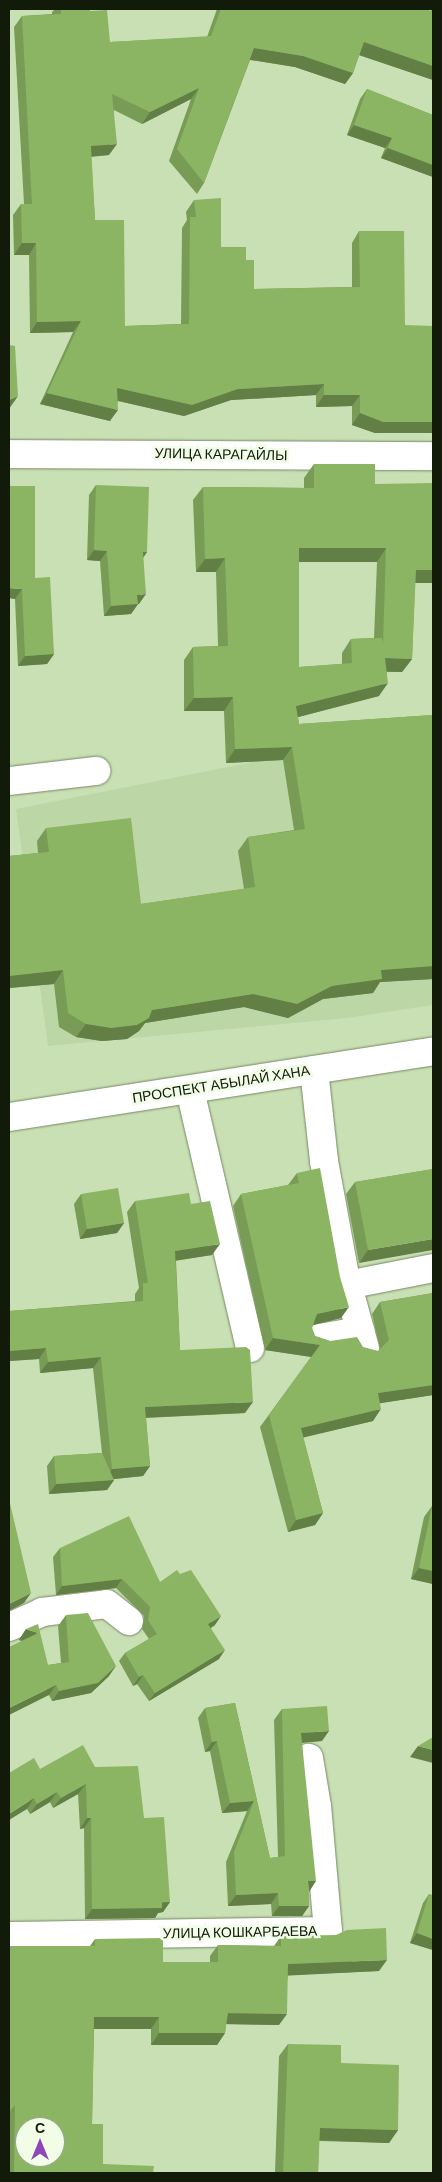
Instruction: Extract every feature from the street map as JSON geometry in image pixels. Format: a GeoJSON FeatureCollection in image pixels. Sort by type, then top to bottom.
{"type":"FeatureCollection","features":[{"type":"Feature","properties":{"kind":"street","name":"УЛИЦА КАРАГАЙЛЫ"},"geometry":{"type":"LineString","coordinates":[[9,454],[433,456]]}},
{"type":"Feature","properties":{"kind":"street"},"geometry":{"type":"LineString","coordinates":[[9,781],[96,771]]}},
{"type":"Feature","properties":{"kind":"street","name":"ПРОСПЕКТ АБЫЛАЙ ХАНА"},"geometry":{"type":"LineString","coordinates":[[9,1117],[433,1051]]}},
{"type":"Feature","properties":{"kind":"street"},"geometry":{"type":"LineString","coordinates":[[314,1070],[324,1161],[347,1285],[362,1339],[318,1338]]}},
{"type":"Feature","properties":{"kind":"street"},"geometry":{"type":"LineString","coordinates":[[190,1090],[250,1348]]}},
{"type":"Feature","properties":{"kind":"street"},"geometry":{"type":"LineString","coordinates":[[347,1285],[433,1268]]}},
{"type":"Feature","properties":{"kind":"street"},"geometry":{"type":"LineString","coordinates":[[9,1627],[42,1612],[108,1604],[128,1621]]}},
{"type":"Feature","properties":{"kind":"street","name":"УЛИЦА КОШКАРБАЕВА"},"geometry":{"type":"LineString","coordinates":[[9,1936],[328,1931],[317,1806],[309,1758]]}},
{"type":"Feature","properties":{"kind":"shaded area"},"geometry":{"type":"Polygon","coordinates":[[[433,730],[433,1005],[347,1018],[48,1046],[16,809],[404,732],[433,730]]]}},
{"type":"Feature","properties":{"kind":"building"},"geometry":{"type":"Polygon","coordinates":[[[61,9],[107,10],[110,42],[211,36],[221,9],[424,9],[433,12],[433,66],[364,42],[353,73],[303,56],[254,48],[204,183],[177,149],[199,88],[150,112],[112,94],[117,144],[91,146],[95,220],[124,220],[125,326],[189,324],[190,217],[196,217],[194,200],[221,198],[221,247],[246,247],[246,260],[254,260],[254,289],[360,287],[359,231],[404,231],[405,325],[433,326],[433,422],[383,422],[360,413],[360,395],[324,395],[324,384],[238,389],[192,405],[117,388],[118,410],[47,393],[81,321],[37,322],[36,243],[22,243],[21,204],[32,204],[22,16],[61,14],[61,9]]]}},
{"type":"Feature","properties":{"kind":"building"},"geometry":{"type":"Polygon","coordinates":[[[367,89],[433,115],[433,165],[388,148],[392,138],[354,125],[367,89]]]}},
{"type":"Feature","properties":{"kind":"building"},"geometry":{"type":"Polygon","coordinates":[[[9,345],[15,346],[18,396],[9,400],[9,345]]]}},
{"type":"Feature","properties":{"kind":"building"},"geometry":{"type":"Polygon","coordinates":[[[314,464],[375,464],[375,484],[433,483],[433,570],[416,570],[412,659],[385,658],[388,683],[296,706],[299,724],[433,715],[433,966],[381,970],[382,979],[332,986],[297,1004],[253,994],[152,1010],[149,1018],[137,1025],[111,1028],[86,1024],[68,1013],[63,970],[9,976],[9,856],[49,852],[46,828],[131,818],[141,904],[255,887],[248,837],[305,829],[292,747],[235,749],[233,697],[194,698],[193,647],[228,646],[225,558],[205,559],[203,487],[314,488],[314,464]],[[299,548],[299,667],[352,663],[351,639],[382,638],[383,645],[386,548],[299,548]]]}},
{"type":"Feature","properties":{"kind":"building"},"geometry":{"type":"Polygon","coordinates":[[[96,485],[149,487],[147,552],[143,552],[146,594],[137,595],[138,604],[111,606],[107,551],[94,550],[96,485]]]}},
{"type":"Feature","properties":{"kind":"building"},"geometry":{"type":"Polygon","coordinates":[[[9,486],[35,486],[35,578],[50,577],[54,654],[25,656],[22,589],[9,588],[9,486]]]}},
{"type":"Feature","properties":{"kind":"building"},"geometry":{"type":"Polygon","coordinates":[[[320,1168],[340,1277],[349,1307],[317,1314],[312,1328],[315,1336],[330,1341],[357,1337],[363,1347],[378,1351],[389,1340],[380,1302],[433,1293],[433,1385],[378,1393],[381,1409],[301,1428],[323,1513],[296,1520],[269,1415],[320,1345],[273,1338],[241,1194],[299,1183],[297,1173],[320,1168]]]}},
{"type":"Feature","properties":{"kind":"building"},"geometry":{"type":"Polygon","coordinates":[[[433,1169],[433,1239],[368,1250],[355,1182],[433,1169]]]}},
{"type":"Feature","properties":{"kind":"building"},"geometry":{"type":"Polygon","coordinates":[[[118,1188],[124,1223],[87,1229],[81,1194],[118,1188]]]}},
{"type":"Feature","properties":{"kind":"building"},"geometry":{"type":"Polygon","coordinates":[[[189,1193],[191,1204],[210,1201],[220,1244],[175,1251],[180,1350],[246,1347],[250,1350],[253,1402],[145,1407],[150,1466],[112,1469],[101,1357],[48,1362],[46,1348],[9,1351],[9,1311],[143,1301],[143,1283],[148,1283],[135,1201],[189,1193]]]}},
{"type":"Feature","properties":{"kind":"building"},"geometry":{"type":"Polygon","coordinates":[[[102,1453],[114,1480],[56,1484],[54,1456],[102,1453]]]}},
{"type":"Feature","properties":{"kind":"building"},"geometry":{"type":"Polygon","coordinates":[[[9,1499],[31,1593],[9,1604],[9,1499]]]}},
{"type":"Feature","properties":{"kind":"building"},"geometry":{"type":"Polygon","coordinates":[[[433,1506],[433,1571],[419,1568],[433,1506]]]}},
{"type":"Feature","properties":{"kind":"building"},"geometry":{"type":"Polygon","coordinates":[[[129,1516],[160,1582],[177,1570],[180,1574],[191,1570],[221,1616],[208,1624],[225,1650],[155,1693],[143,1675],[139,1677],[125,1653],[157,1634],[148,1620],[150,1607],[122,1579],[62,1586],[60,1548],[129,1516]]]}},
{"type":"Feature","properties":{"kind":"building"},"geometry":{"type":"Polygon","coordinates":[[[88,1613],[116,1666],[98,1683],[59,1691],[56,1685],[9,1708],[9,1647],[38,1633],[26,1629],[38,1624],[48,1665],[69,1662],[66,1615],[88,1613]]]}},
{"type":"Feature","properties":{"kind":"building"},"geometry":{"type":"Polygon","coordinates":[[[235,1703],[270,1858],[285,1856],[282,1709],[327,1706],[329,1731],[301,1733],[316,1881],[308,1881],[309,1906],[279,1906],[278,1893],[236,1895],[234,1852],[254,1801],[230,1803],[217,1741],[212,1742],[205,1708],[235,1703]]]}},
{"type":"Feature","properties":{"kind":"building"},"geometry":{"type":"Polygon","coordinates":[[[433,1737],[433,1750],[418,1746],[433,1737]]]}},
{"type":"Feature","properties":{"kind":"building"},"geometry":{"type":"Polygon","coordinates":[[[83,1745],[95,1767],[138,1766],[144,1818],[164,1817],[170,1902],[162,1902],[162,1908],[92,1909],[91,1818],[87,1818],[86,1784],[61,1798],[57,1792],[37,1804],[34,1798],[9,1814],[9,1773],[34,1758],[40,1769],[83,1745]]]}},
{"type":"Feature","properties":{"kind":"building"},"geometry":{"type":"Polygon","coordinates":[[[429,1894],[433,1895],[433,1939],[417,1933],[429,1894]]]}},
{"type":"Feature","properties":{"kind":"building"},"geometry":{"type":"Polygon","coordinates":[[[386,1928],[387,1960],[288,1964],[287,2014],[228,2013],[225,2033],[159,2033],[159,2017],[94,2017],[92,2124],[103,2124],[103,2164],[154,2166],[153,2173],[14,2173],[15,2105],[9,2112],[9,1946],[95,1946],[95,1939],[163,1938],[163,1962],[218,1962],[218,1945],[281,1946],[281,1936],[336,1935],[347,1930],[386,1928]]]}},
{"type":"Feature","properties":{"kind":"building"},"geometry":{"type":"Polygon","coordinates":[[[288,2044],[341,2045],[341,2063],[399,2065],[398,2130],[320,2128],[318,2173],[283,2173],[288,2044]]]}}]}
